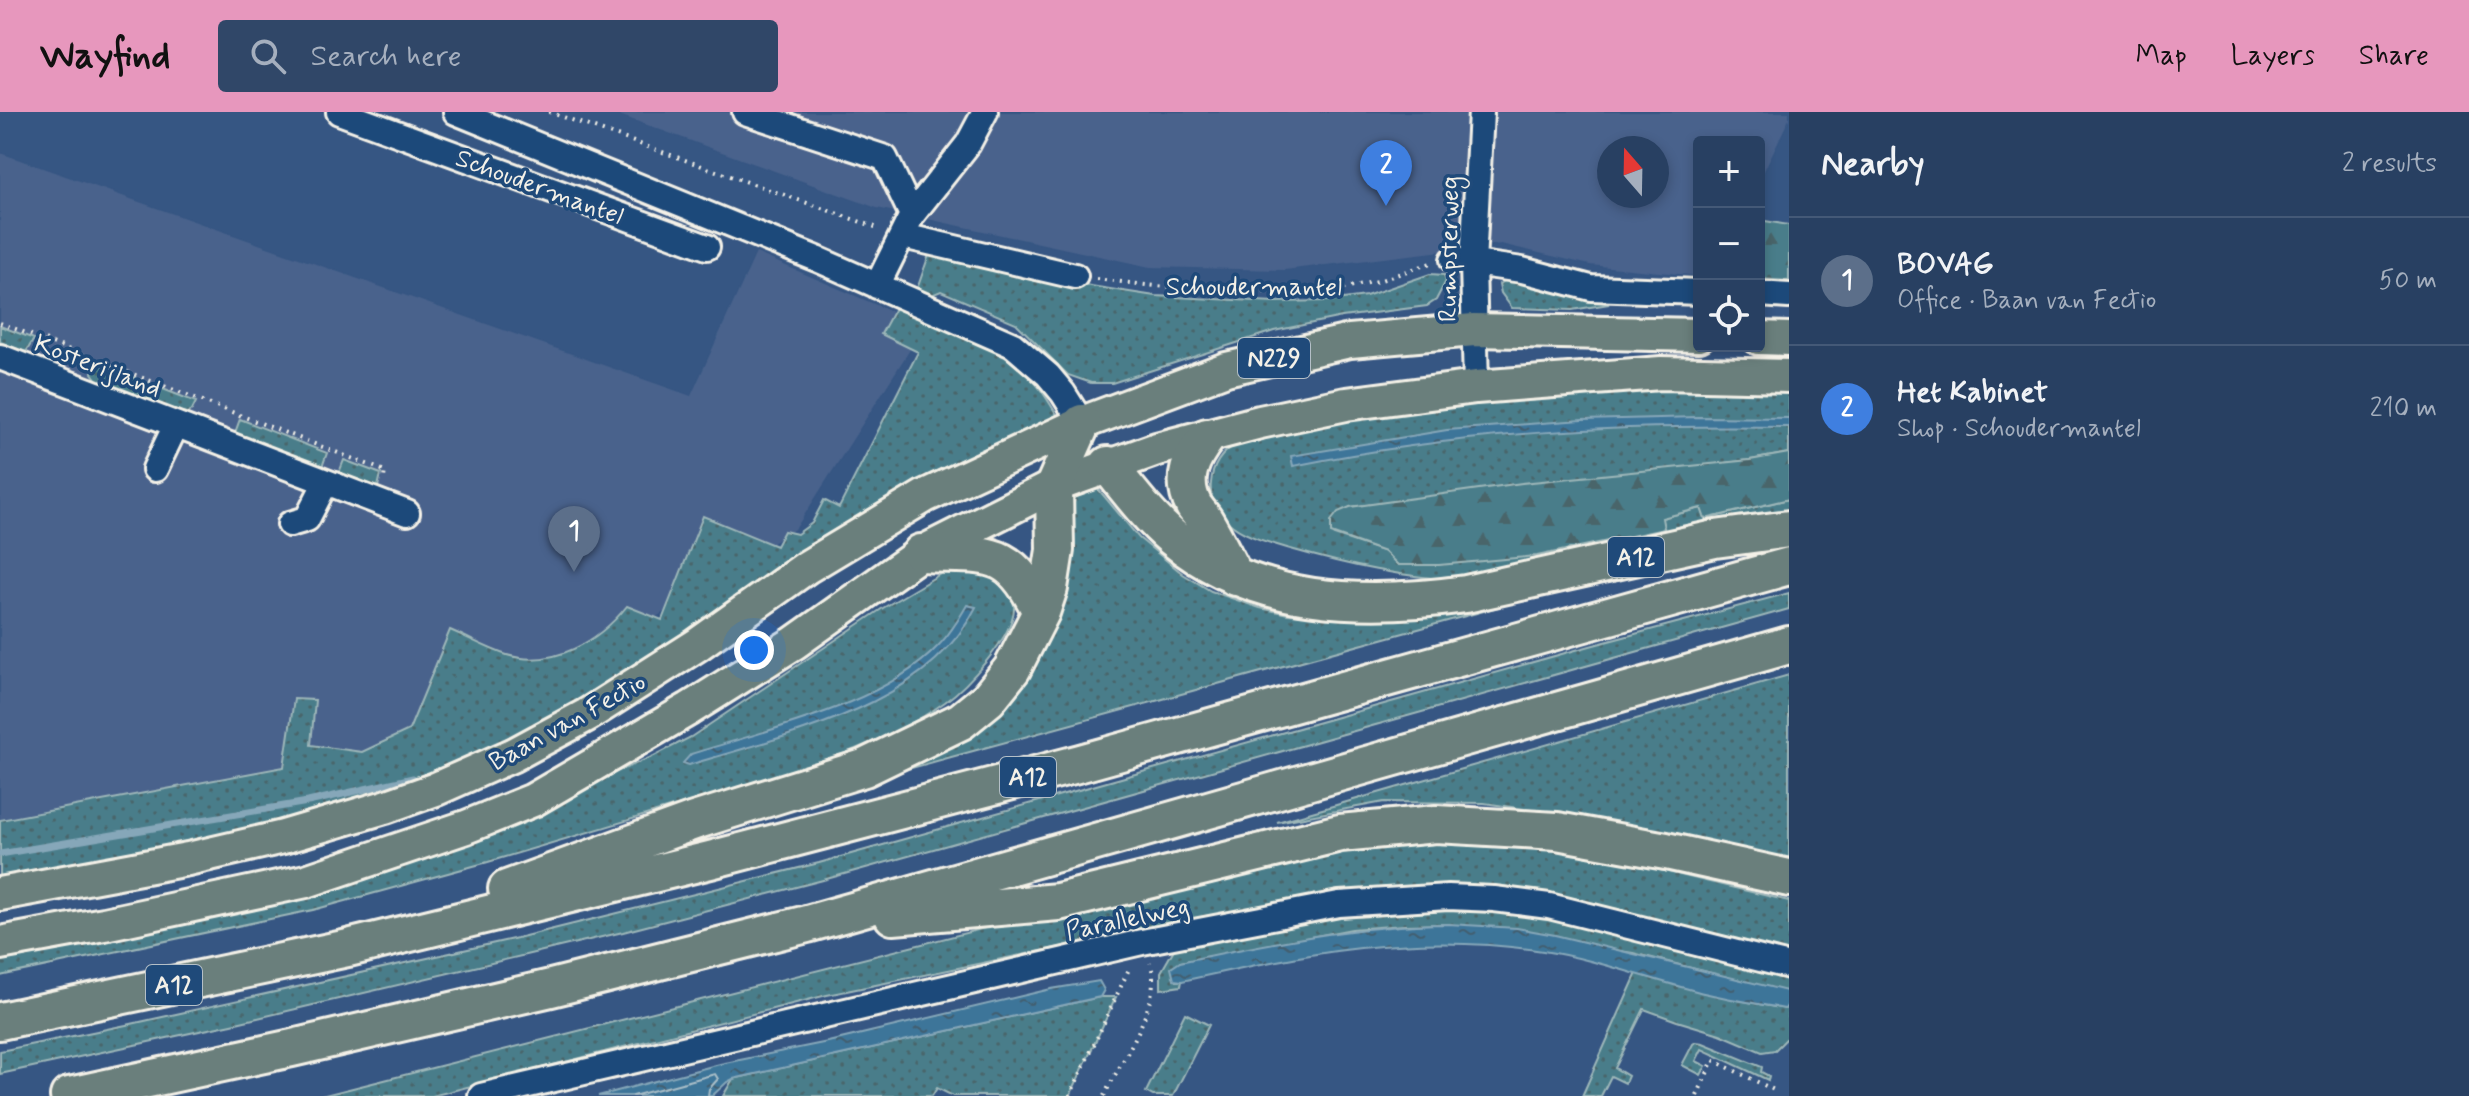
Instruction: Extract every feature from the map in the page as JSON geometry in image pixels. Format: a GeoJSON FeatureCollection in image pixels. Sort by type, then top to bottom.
{"type":"FeatureCollection","features":[{"type":"Feature","properties":{"kind":"highway","name":"A12"},"geometry":{"type":"LineString","coordinates":[[348,948],[694,821],[864,768],[961,721],[988,699],[1012,669],[1041,612],[1049,588],[1055,550],[1054,486],[1082,423]]}},
{"type":"Feature","properties":{"kind":"highway"},"geometry":{"type":"LineString","coordinates":[[1207,437],[1188,467],[1188,486],[1194,506],[1235,578]]}},
{"type":"Feature","properties":{"kind":"highway","name":"A12"},"geometry":{"type":"LineString","coordinates":[[1108,465],[1169,534],[1235,578],[1284,593],[1351,601],[1431,599],[1715,539],[1789,529]]}},
{"type":"Feature","properties":{"kind":"highway"},"geometry":{"type":"LineString","coordinates":[[921,553],[994,557],[1010,566],[1026,582],[1041,612]]}},
{"type":"Feature","properties":{"kind":"highway","name":"A12"},"geometry":{"type":"LineString","coordinates":[[0,1021],[348,948],[710,860],[1066,767],[1789,566]]}},
{"type":"Feature","properties":{"kind":"highway"},"geometry":{"type":"LineString","coordinates":[[69,1096],[551,988],[807,924],[1789,645]]}},
{"type":"Feature","properties":{"kind":"highway"},"geometry":{"type":"LineString","coordinates":[[807,924],[1058,902],[1340,833],[1436,824],[1557,831],[1789,878]]}},
{"type":"Feature","properties":{"kind":"main road","name":"N229"},"geometry":{"type":"LineString","coordinates":[[1082,423],[1226,369],[1350,341],[1474,330],[1693,335]]}},
{"type":"Feature","properties":{"kind":"main road"},"geometry":{"type":"LineString","coordinates":[[1765,338],[1789,339]]}},
{"type":"Feature","properties":{"kind":"main road","name":"N229"},"geometry":{"type":"LineString","coordinates":[[1054,486],[1157,449],[1260,422],[1346,404],[1476,387],[1661,373],[1789,376]]}},
{"type":"Feature","properties":{"kind":"main road","name":"Schoudermantel"},"geometry":{"type":"LineString","coordinates":[[1082,423],[1108,465]]}},
{"type":"Feature","properties":{"kind":"main road","name":"Baan van Fectio"},"geometry":{"type":"LineString","coordinates":[[0,894],[188,859],[283,837],[436,789],[513,755],[587,715],[697,645],[807,567],[925,496],[1082,423]]}},
{"type":"Feature","properties":{"kind":"main road","name":"Baan van Fectio"},"geometry":{"type":"LineString","coordinates":[[0,943],[306,881],[466,827],[533,800],[677,717],[781,651],[921,553],[1054,486]]}},
{"type":"Feature","properties":{"kind":"street","name":"Schoudermantel"},"geometry":{"type":"LineString","coordinates":[[339,112],[376,118],[707,247]]}},
{"type":"Feature","properties":{"kind":"street","name":"Schoudermantel"},"geometry":{"type":"LineString","coordinates":[[456,112],[513,122],[1013,345],[1048,375],[1082,423]]}},
{"type":"Feature","properties":{"kind":"street"},"geometry":{"type":"LineString","coordinates":[[745,112],[885,158],[908,226]]}},
{"type":"Feature","properties":{"kind":"street"},"geometry":{"type":"LineString","coordinates":[[877,286],[908,226],[968,144],[985,112]]}},
{"type":"Feature","properties":{"kind":"street","name":"Rumpsterweg"},"geometry":{"type":"LineString","coordinates":[[1476,387],[1474,330],[1463,262],[1481,112]]}},
{"type":"Feature","properties":{"kind":"street"},"geometry":{"type":"LineString","coordinates":[[908,226],[1075,276]]}},
{"type":"Feature","properties":{"kind":"street"},"geometry":{"type":"LineString","coordinates":[[1463,262],[1522,270],[1591,288],[1693,292]]}},
{"type":"Feature","properties":{"kind":"street"},"geometry":{"type":"LineString","coordinates":[[1765,294],[1789,296]]}},
{"type":"Feature","properties":{"kind":"street","name":"Kosterijland"},"geometry":{"type":"LineString","coordinates":[[0,357],[407,513]]}},
{"type":"Feature","properties":{"kind":"street","name":"Kosterijland"},"geometry":{"type":"LineString","coordinates":[[155,469],[176,425]]}},
{"type":"Feature","properties":{"kind":"street"},"geometry":{"type":"LineString","coordinates":[[290,524],[307,519],[326,482]]}},
{"type":"Feature","properties":{"kind":"street","name":"Parallelweg"},"geometry":{"type":"LineString","coordinates":[[481,1096],[1142,942],[1339,904],[1394,899],[1479,898],[1549,906],[1789,966]]}},
{"type":"Feature","properties":{"kind":"path"},"geometry":{"type":"LineString","coordinates":[[549,112],[908,226]]}},
{"type":"Feature","properties":{"kind":"path","name":"Schoudermantel"},"geometry":{"type":"LineString","coordinates":[[1075,276],[1155,286],[1255,292],[1339,289],[1378,281],[1421,266],[1463,262]]}},
{"type":"Feature","properties":{"kind":"path"},"geometry":{"type":"LineString","coordinates":[[0,323],[385,471],[383,477],[393,482]]}},
{"type":"Feature","properties":{"kind":"path"},"geometry":{"type":"LineString","coordinates":[[1070,1096],[1142,942]]}},
{"type":"Feature","properties":{"kind":"path"},"geometry":{"type":"LineString","coordinates":[[1104,1096],[1152,997],[1153,968],[1142,942]]}},
{"type":"Feature","properties":{"kind":"path"},"geometry":{"type":"LineString","coordinates":[[1697,1096],[1713,1060],[1774,1090]]}},
{"type":"Feature","properties":{"kind":"shaded area"},"geometry":{"type":"Polygon","coordinates":[[[611,112],[1789,112],[1789,119],[1765,169],[1765,136],[1693,136],[1693,275],[1590,265],[1501,244],[1284,270],[1150,267],[877,208],[611,112]]]}},
{"type":"Feature","properties":{"kind":"shaded area"},"geometry":{"type":"Polygon","coordinates":[[[0,153],[691,396],[756,253],[925,326],[796,528],[546,687],[409,730],[362,752],[310,745],[285,767],[0,819],[0,153]]]}},
{"type":"Feature","properties":{"kind":"green space"},"geometry":{"type":"Polygon","coordinates":[[[1765,221],[1789,225],[1789,281],[1765,279],[1765,221]]]}},
{"type":"Feature","properties":{"kind":"green space"},"geometry":{"type":"Polygon","coordinates":[[[929,255],[1033,277],[1155,296],[1275,302],[1328,301],[1366,296],[1430,274],[1444,275],[1446,281],[1436,300],[1427,306],[1342,317],[1274,331],[1112,383],[1091,383],[1068,375],[1016,323],[941,291],[927,297],[916,292],[929,255]]]}},
{"type":"Feature","properties":{"kind":"green space"},"geometry":{"type":"Polygon","coordinates":[[[1510,278],[1609,304],[1572,310],[1512,308],[1501,293],[1499,284],[1510,278]]]}},
{"type":"Feature","properties":{"kind":"green space"},"geometry":{"type":"Polygon","coordinates":[[[896,306],[972,338],[1009,359],[1037,385],[1058,416],[914,485],[691,633],[545,723],[469,759],[311,815],[164,852],[0,878],[0,820],[284,767],[294,699],[315,700],[311,745],[362,752],[409,730],[450,630],[507,655],[541,658],[558,655],[589,641],[627,606],[662,620],[703,516],[776,546],[784,531],[797,534],[812,523],[824,500],[839,508],[918,352],[881,334],[896,306]]]}},
{"type":"Feature","properties":{"kind":"green space"},"geometry":{"type":"Polygon","coordinates":[[[0,326],[34,339],[26,352],[0,342],[0,326]]]}},
{"type":"Feature","properties":{"kind":"green space"},"geometry":{"type":"Polygon","coordinates":[[[94,362],[196,402],[192,410],[181,412],[97,380],[92,373],[94,362]]]}},
{"type":"Feature","properties":{"kind":"green space"},"geometry":{"type":"Polygon","coordinates":[[[1639,390],[1789,392],[1789,453],[1350,507],[1334,535],[1385,552],[1398,565],[1664,528],[1661,518],[1702,508],[1705,519],[1789,499],[1789,509],[1466,581],[1376,570],[1263,541],[1240,531],[1227,521],[1213,499],[1212,477],[1222,456],[1236,445],[1279,431],[1469,402],[1639,390]]]}},
{"type":"Feature","properties":{"kind":"green space"},"geometry":{"type":"Polygon","coordinates":[[[240,419],[327,453],[322,467],[235,433],[240,419]]]}},
{"type":"Feature","properties":{"kind":"green space"},"geometry":{"type":"Polygon","coordinates":[[[1789,453],[1789,499],[1705,519],[1701,508],[1662,518],[1664,529],[1537,556],[1439,565],[1398,565],[1385,552],[1331,533],[1331,521],[1338,512],[1350,507],[1522,483],[1750,460],[1789,453]]]}},
{"type":"Feature","properties":{"kind":"green space"},"geometry":{"type":"Polygon","coordinates":[[[344,460],[381,474],[378,487],[339,473],[344,460]]]}},
{"type":"Feature","properties":{"kind":"green space"},"geometry":{"type":"Polygon","coordinates":[[[1094,484],[1139,538],[1183,574],[1211,591],[1260,608],[1288,614],[1354,618],[1535,597],[893,773],[954,741],[1072,515],[1076,492],[1094,484]]]}},
{"type":"Feature","properties":{"kind":"green space"},"geometry":{"type":"Polygon","coordinates":[[[947,570],[980,572],[999,583],[1014,603],[1011,621],[987,660],[954,695],[931,712],[871,743],[823,762],[488,862],[313,910],[0,976],[0,955],[476,831],[654,756],[691,737],[883,608],[947,570]]]}},
{"type":"Feature","properties":{"kind":"green space"},"geometry":{"type":"Polygon","coordinates":[[[1789,593],[1789,609],[823,880],[623,932],[232,1024],[0,1074],[0,1051],[513,939],[819,863],[1789,593]]]}},
{"type":"Feature","properties":{"kind":"green space"},"geometry":{"type":"Polygon","coordinates":[[[1789,675],[1789,866],[1600,820],[1484,803],[1384,802],[1277,822],[1789,675]]]}},
{"type":"Feature","properties":{"kind":"green space"},"geometry":{"type":"Polygon","coordinates":[[[1481,837],[1593,854],[1789,901],[1789,956],[1584,902],[1477,886],[1375,890],[1259,906],[827,995],[432,1096],[321,1096],[1104,898],[1316,849],[1481,837]]]}},
{"type":"Feature","properties":{"kind":"green space"},"geometry":{"type":"Polygon","coordinates":[[[1444,906],[1568,918],[1789,976],[1789,993],[1633,953],[1448,924],[1352,929],[1180,962],[1177,981],[1182,981],[1181,986],[1161,989],[1161,972],[1177,944],[1314,916],[1444,906]]]}},
{"type":"Feature","properties":{"kind":"green space"},"geometry":{"type":"Polygon","coordinates":[[[1637,973],[1766,1006],[1785,1009],[1789,1003],[1788,1037],[1775,1050],[1762,1052],[1720,1034],[1644,1009],[1615,1068],[1628,1076],[1625,1083],[1611,1076],[1601,1096],[1582,1096],[1637,973]]]}},
{"type":"Feature","properties":{"kind":"green space"},"geometry":{"type":"Polygon","coordinates":[[[1100,997],[1116,997],[1070,1096],[953,1096],[937,1088],[932,1096],[723,1096],[733,1079],[1100,997]]]}},
{"type":"Feature","properties":{"kind":"green space"},"geometry":{"type":"Polygon","coordinates":[[[1185,1013],[1209,1025],[1173,1096],[1153,1096],[1146,1092],[1185,1013]]]}},
{"type":"Feature","properties":{"kind":"green space"},"geometry":{"type":"Polygon","coordinates":[[[1696,1042],[1762,1067],[1761,1072],[1769,1076],[1768,1080],[1702,1049],[1696,1061],[1706,1066],[1701,1075],[1682,1065],[1696,1042]]]}},
{"type":"Feature","properties":{"kind":"water"},"geometry":{"type":"Polygon","coordinates":[[[1789,418],[1789,427],[1663,427],[1540,433],[1417,445],[1293,466],[1291,456],[1447,430],[1582,420],[1789,418]]]}},
{"type":"Feature","properties":{"kind":"water"},"geometry":{"type":"Polygon","coordinates":[[[967,605],[976,607],[953,642],[924,670],[889,693],[810,728],[689,765],[683,763],[691,754],[822,713],[887,684],[915,667],[938,646],[967,605]]]}},
{"type":"Feature","properties":{"kind":"water"},"geometry":{"type":"Polygon","coordinates":[[[1448,924],[1517,928],[1555,935],[1787,991],[1789,1003],[1785,1009],[1729,999],[1582,959],[1495,945],[1449,943],[1361,948],[1182,981],[1174,980],[1171,968],[1180,962],[1313,936],[1448,924]]]}},
{"type":"Feature","properties":{"kind":"water"},"geometry":{"type":"Polygon","coordinates":[[[1099,981],[1104,990],[1100,997],[733,1079],[712,1096],[598,1096],[720,1064],[828,1042],[1051,989],[1099,981]]]}},
{"type":"Feature","properties":{"kind":"waterway"},"geometry":{"type":"LineString","coordinates":[[0,854],[308,802],[413,778]]}},
{"type":"Feature","properties":{"kind":"place","name":"Het Kabinet"},"geometry":{"type":"Point","coordinates":[1386,206]}},
{"type":"Feature","properties":{"kind":"place","name":"BOVAG"},"geometry":{"type":"Point","coordinates":[574,572]}}]}
